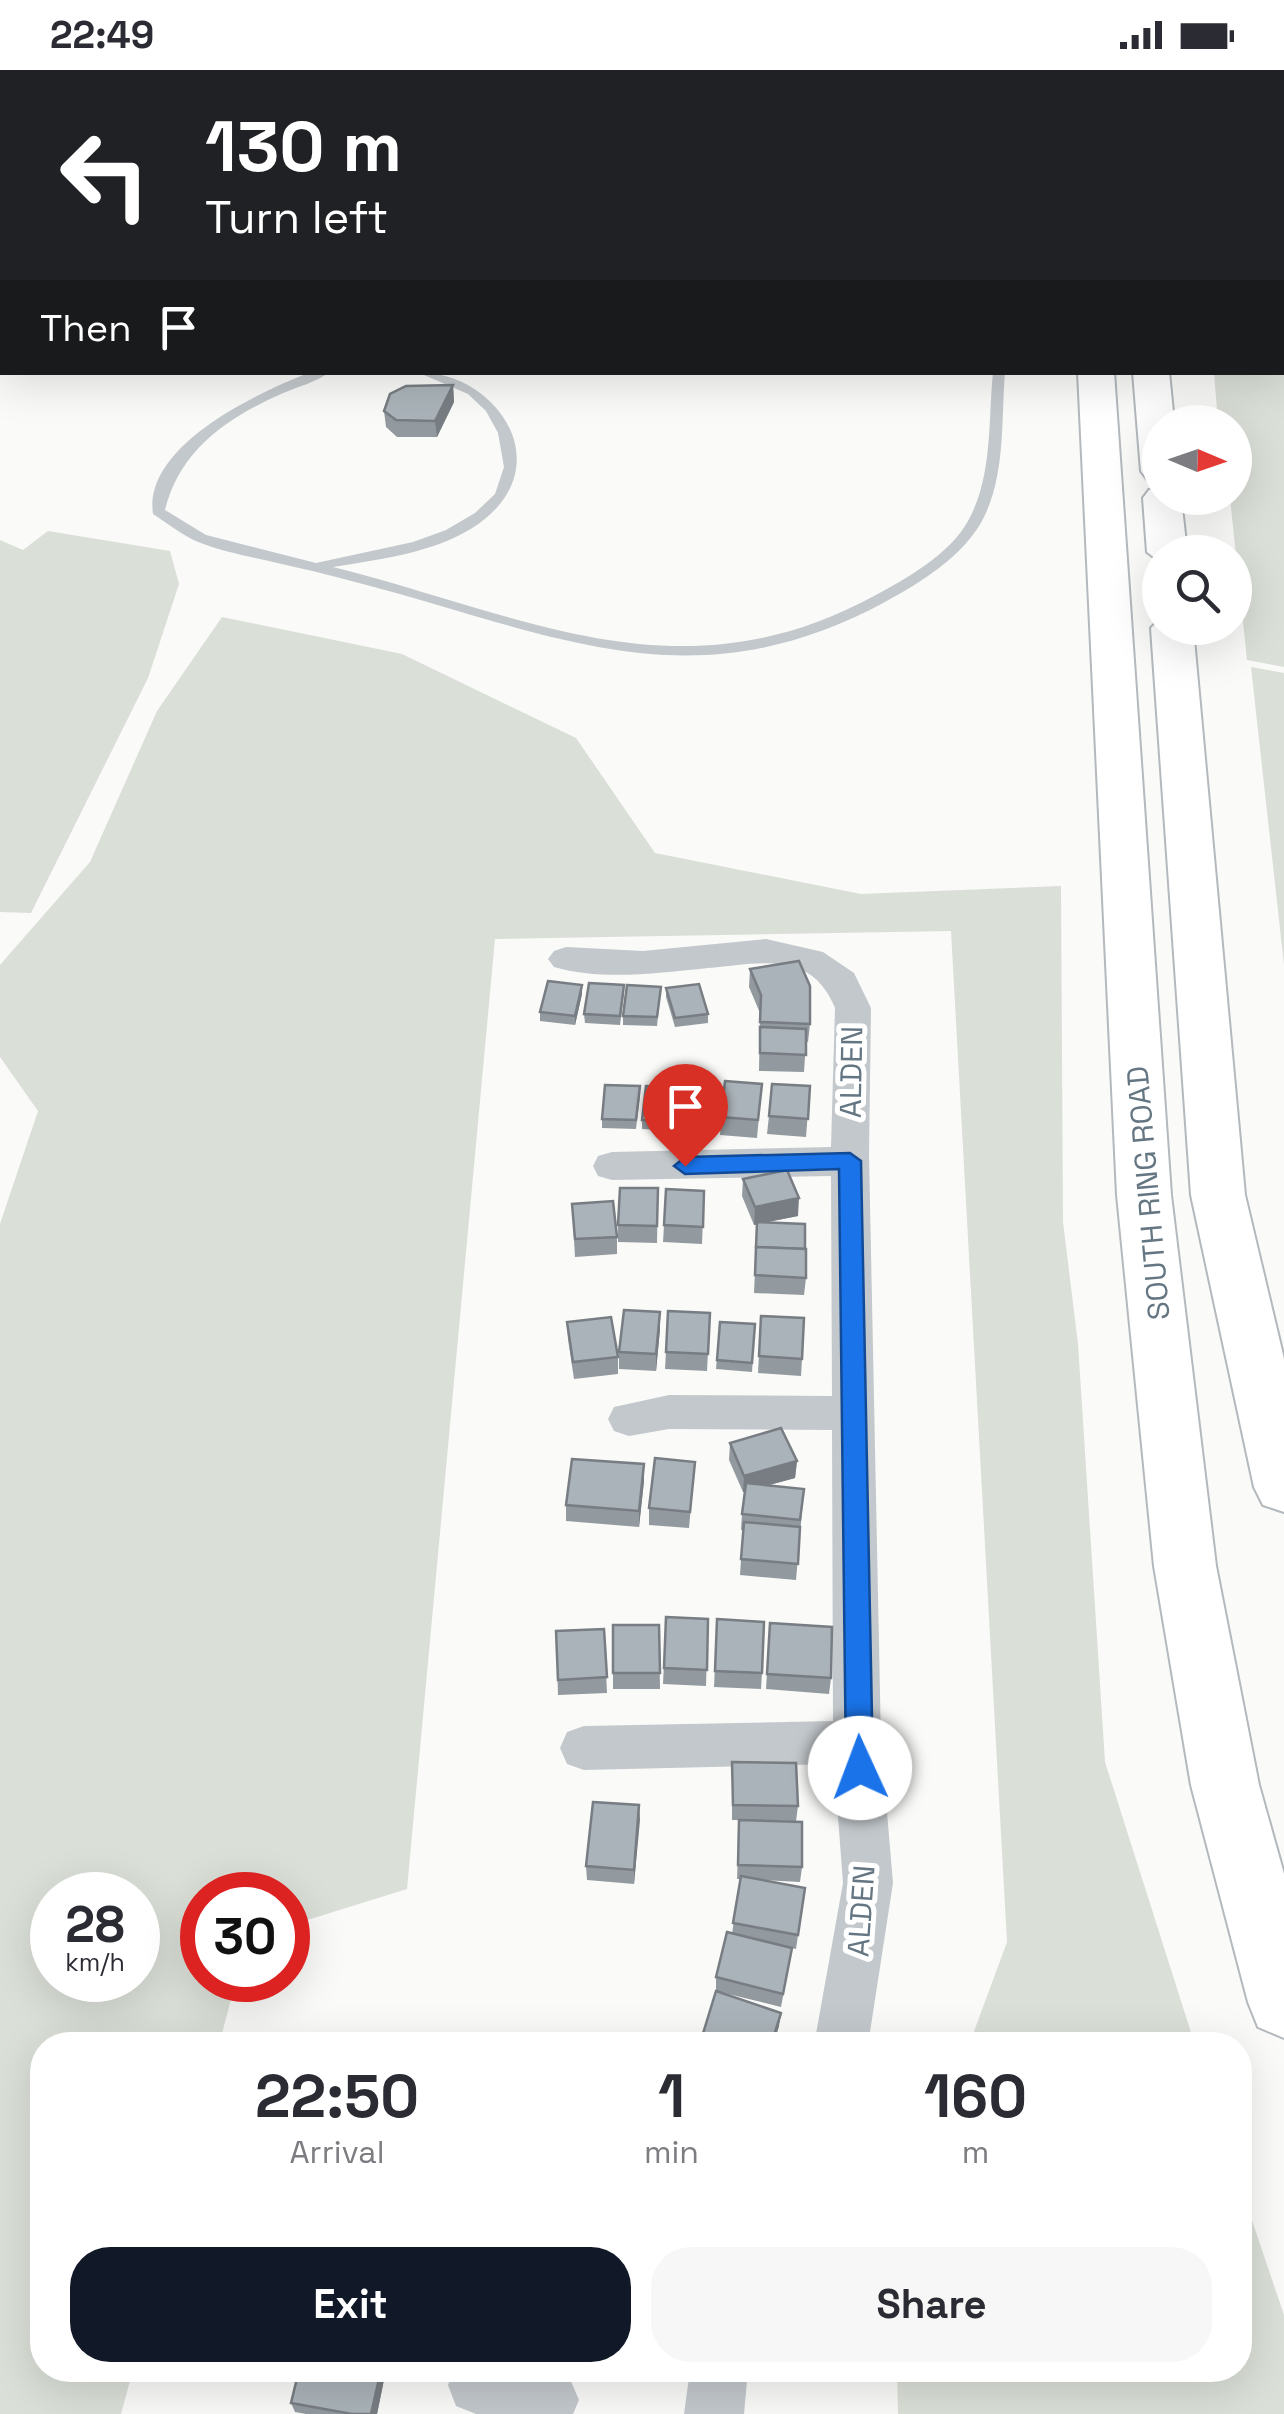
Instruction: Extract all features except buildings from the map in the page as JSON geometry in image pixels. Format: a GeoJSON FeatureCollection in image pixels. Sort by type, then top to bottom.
{"type":"FeatureCollection","features":[{"type":"Feature","properties":{"kind":"highway","name":"SOUTH RING ROAD"},"geometry":{"type":"LineString","coordinates":[[1096,375],[1144,1195],[1184,1566],[1226,1785],[1284,2002]]}},
{"type":"Feature","properties":{"kind":"highway"},"geometry":{"type":"LineString","coordinates":[[1150,375],[1153,405]]}},
{"type":"Feature","properties":{"kind":"highway"},"geometry":{"type":"LineString","coordinates":[[1171,405],[1172,375]]}},
{"type":"Feature","properties":{"kind":"highway"},"geometry":{"type":"LineString","coordinates":[[1173,645],[1218,1195],[1284,1487]]}},
{"type":"Feature","properties":{"kind":"street","name":"ALDEN"},"geometry":{"type":"LineString","coordinates":[[566,959],[614,950],[697,960],[766,952],[811,960],[841,981],[853,1008],[850,1161],[858,1742],[868,1883],[843,2032]]}},
{"type":"Feature","properties":{"kind":"street"},"geometry":{"type":"LineString","coordinates":[[612,1166],[780,1166],[850,1161]]}},
{"type":"Feature","properties":{"kind":"street"},"geometry":{"type":"LineString","coordinates":[[629,1419],[670,1412],[855,1413]]}},
{"type":"Feature","properties":{"kind":"street"},"geometry":{"type":"LineString","coordinates":[[584,1748],[653,1764],[858,1742]]}},
{"type":"Feature","properties":{"kind":"street"},"geometry":{"type":"LineString","coordinates":[[714,2414],[718,2382]]}},
{"type":"Feature","properties":{"kind":"street"},"geometry":{"type":"LineString","coordinates":[[476,2390],[549,2400]]}},
{"type":"Feature","properties":{"kind":"lane"},"geometry":{"type":"LineString","coordinates":[[316,375],[246,403],[218,422],[172,471],[160,493],[158,511],[202,538],[573,638],[636,650],[714,652],[766,644],[806,632],[900,589],[974,524],[996,447],[999,375]]}},
{"type":"Feature","properties":{"kind":"lane"},"geometry":{"type":"LineString","coordinates":[[315,566],[425,546],[457,532],[500,494],[511,471],[509,444],[498,416],[484,397],[435,375]]}},
{"type":"Feature","properties":{"kind":"shaded area"},"geometry":{"type":"Polygon","coordinates":[[[1214,375],[1284,375],[1284,667],[1247,660],[1245,645],[1252,645],[1252,535],[1234,535],[1232,515],[1252,515],[1252,405],[1217,405],[1214,375]]]}},
{"type":"Feature","properties":{"kind":"shaded area"},"geometry":{"type":"Polygon","coordinates":[[[48,531],[170,551],[179,584],[148,678],[31,913],[0,912],[0,540],[23,550],[48,531]]]}},
{"type":"Feature","properties":{"kind":"shaded area"},"geometry":{"type":"Polygon","coordinates":[[[222,617],[402,654],[576,738],[655,853],[861,894],[1061,886],[1063,1222],[1078,1344],[1105,1762],[1191,2032],[974,2032],[1007,1942],[951,931],[495,939],[407,1889],[310,1919],[310,1872],[180,1872],[180,2002],[230,2002],[222,2032],[30,2032],[30,2382],[130,2382],[121,2414],[0,2414],[0,1224],[38,1111],[0,1057],[0,965],[90,862],[157,711],[222,617]]]}},
{"type":"Feature","properties":{"kind":"shaded area"},"geometry":{"type":"Polygon","coordinates":[[[1251,667],[1284,673],[1284,965],[1251,667]]]}},
{"type":"Feature","properties":{"kind":"shaded area"},"geometry":{"type":"Polygon","coordinates":[[[1252,2220],[1284,2315],[1284,2414],[898,2414],[897,2382],[1252,2382],[1252,2220]]]}},
{"type":"Feature","properties":{"kind":"route"},"geometry":{"type":"LineString","coordinates":[[685,1166],[850,1161],[860,1768]]}}]}
